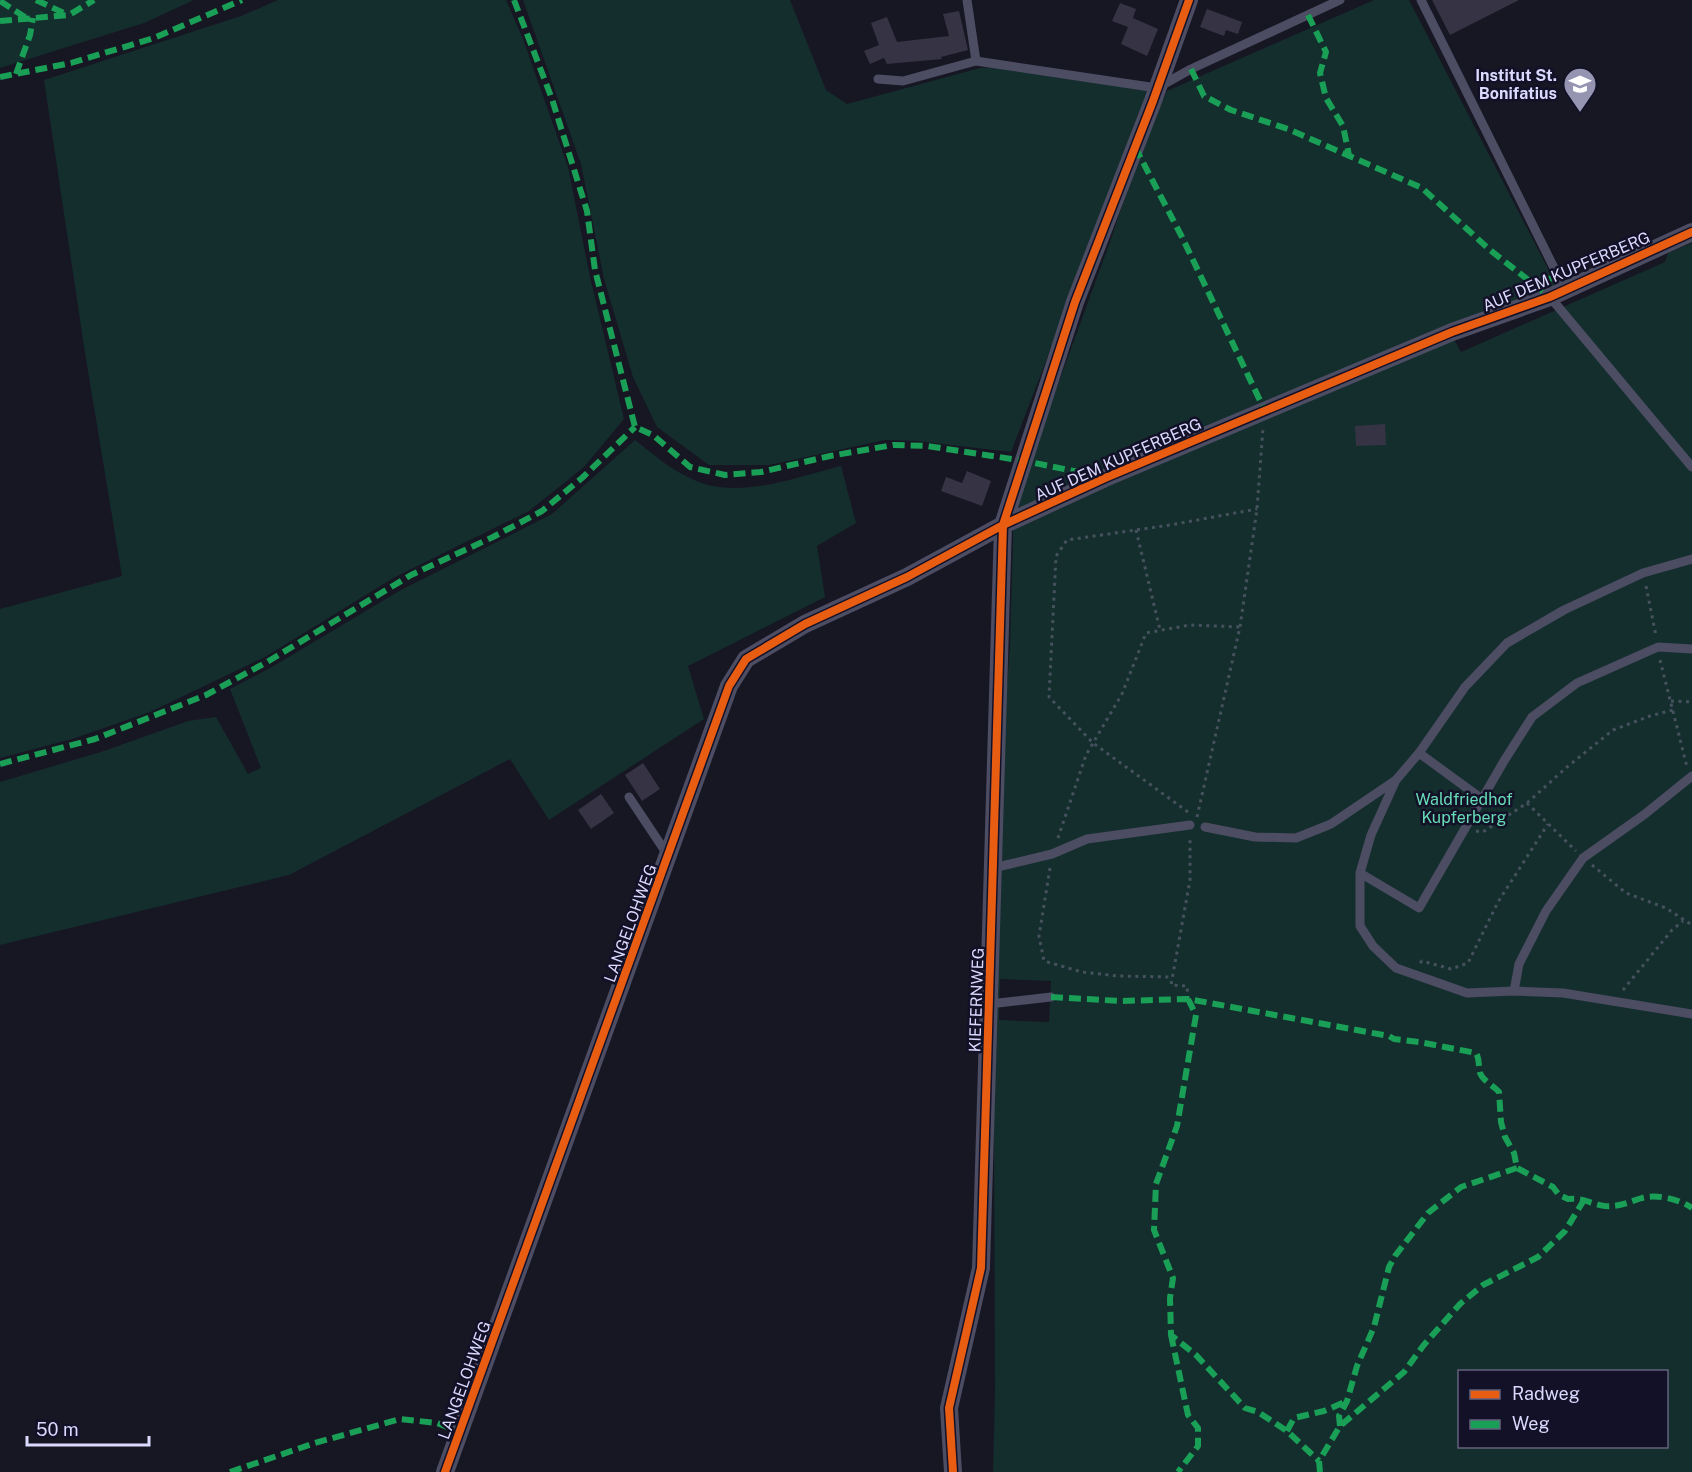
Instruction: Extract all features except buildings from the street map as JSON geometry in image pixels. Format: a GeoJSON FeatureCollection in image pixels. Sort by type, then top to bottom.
{"type":"FeatureCollection","features":[{"type":"Feature","properties":{"kind":"street","name":"AUF DEM KUPFERBERG"},"geometry":{"type":"LineString","coordinates":[[1003,525],[1075,302],[1189,0]]}},
{"type":"Feature","properties":{"kind":"street","name":"AUF DEM KUPFERBERG"},"geometry":{"type":"LineString","coordinates":[[1003,525],[1105,478],[1452,332],[1558,293],[1692,232]]}},
{"type":"Feature","properties":{"kind":"street","name":"LANGELOHWEG"},"geometry":{"type":"LineString","coordinates":[[445,1472],[729,686],[746,659],[805,624],[907,577],[1003,525]]}},
{"type":"Feature","properties":{"kind":"street","name":"KIEFERNWEG"},"geometry":{"type":"LineString","coordinates":[[953,1472],[949,1408],[981,1268],[1003,525]]}},
{"type":"Feature","properties":{"kind":"lane"},"geometry":{"type":"LineString","coordinates":[[968,0],[976,61]]}},
{"type":"Feature","properties":{"kind":"lane"},"geometry":{"type":"LineString","coordinates":[[878,79],[903,81],[976,61],[1157,88],[1191,69],[1340,0]]}},
{"type":"Feature","properties":{"kind":"lane"},"geometry":{"type":"LineString","coordinates":[[1421,0],[1558,293],[1692,467]]}},
{"type":"Feature","properties":{"kind":"lane"},"geometry":{"type":"LineString","coordinates":[[1205,827],[1255,837],[1296,838],[1331,824],[1396,780],[1419,753],[1465,687],[1507,643],[1564,610],[1643,573],[1692,559]]}},
{"type":"Feature","properties":{"kind":"lane"},"geometry":{"type":"LineString","coordinates":[[1360,873],[1419,908],[1532,717],[1577,682],[1658,647],[1692,649]]}},
{"type":"Feature","properties":{"kind":"lane"},"geometry":{"type":"LineString","coordinates":[[1419,753],[1482,799]]}},
{"type":"Feature","properties":{"kind":"lane"},"geometry":{"type":"LineString","coordinates":[[1514,991],[1519,964],[1546,911],[1583,858],[1645,814],[1691,777]]}},
{"type":"Feature","properties":{"kind":"lane"},"geometry":{"type":"LineString","coordinates":[[1396,780],[1371,836],[1360,873],[1360,926],[1373,946],[1396,968],[1467,993],[1514,991],[1563,993],[1692,1014]]}},
{"type":"Feature","properties":{"kind":"lane"},"geometry":{"type":"LineString","coordinates":[[628,797],[669,856]]}},
{"type":"Feature","properties":{"kind":"lane"},"geometry":{"type":"LineString","coordinates":[[993,868],[1052,854],[1088,839],[1193,822]]}},
{"type":"Feature","properties":{"kind":"lane"},"geometry":{"type":"LineString","coordinates":[[989,1005],[1051,997]]}},
{"type":"Feature","properties":{"kind":"path"},"geometry":{"type":"LineString","coordinates":[[1188,999],[1187,986],[1171,985],[1171,977],[1190,880],[1193,822],[1240,627],[1257,509],[1265,411]]}},
{"type":"Feature","properties":{"kind":"path"},"geometry":{"type":"LineString","coordinates":[[1205,827],[1193,822],[1093,743],[1049,697],[1056,556],[1067,540],[1257,509]]}},
{"type":"Feature","properties":{"kind":"path"},"geometry":{"type":"LineString","coordinates":[[1136,530],[1160,631]]}},
{"type":"Feature","properties":{"kind":"path"},"geometry":{"type":"LineString","coordinates":[[1643,573],[1658,647]]}},
{"type":"Feature","properties":{"kind":"path"},"geometry":{"type":"LineString","coordinates":[[1171,977],[1118,976],[1082,972],[1044,961],[1039,936],[1052,854],[1086,755],[1122,694],[1146,633],[1190,625],[1240,627]]}},
{"type":"Feature","properties":{"kind":"path"},"geometry":{"type":"LineString","coordinates":[[1662,669],[1691,777]]}},
{"type":"Feature","properties":{"kind":"path"},"geometry":{"type":"LineString","coordinates":[[1671,701],[1692,702]]}},
{"type":"Feature","properties":{"kind":"path"},"geometry":{"type":"LineString","coordinates":[[1466,830],[1483,832],[1527,803],[1613,730],[1673,710]]}},
{"type":"Feature","properties":{"kind":"path"},"geometry":{"type":"LineString","coordinates":[[1527,803],[1583,858],[1626,893],[1666,908],[1692,925]]}},
{"type":"Feature","properties":{"kind":"path"},"geometry":{"type":"LineString","coordinates":[[1412,975],[1422,961],[1451,969],[1468,963],[1498,902],[1548,824]]}},
{"type":"Feature","properties":{"kind":"path"},"geometry":{"type":"LineString","coordinates":[[1614,1001],[1672,930],[1683,920]]}},
{"type":"Feature","properties":{"kind":"green space"},"geometry":{"type":"Polygon","coordinates":[[[0,0],[194,0],[144,23],[0,68],[0,0]]]}},
{"type":"Feature","properties":{"kind":"green space"},"geometry":{"type":"Polygon","coordinates":[[[278,0],[506,0],[523,39],[568,167],[590,277],[624,419],[584,467],[529,511],[395,577],[265,657],[150,712],[72,739],[0,758],[0,609],[122,576],[85,353],[44,80],[241,16],[278,0]]]}},
{"type":"Feature","properties":{"kind":"green space"},"geometry":{"type":"Polygon","coordinates":[[[523,0],[790,0],[826,90],[847,104],[980,68],[995,67],[1147,90],[1147,98],[1011,452],[916,441],[885,440],[769,465],[709,465],[657,427],[633,377],[604,279],[581,164],[523,0]]]}},
{"type":"Feature","properties":{"kind":"green space","name":"Waldfriedhof Kupferberg"},"geometry":{"type":"Polygon","coordinates":[[[1374,0],[1409,0],[1558,288],[1447,327],[1461,352],[1665,262],[1668,253],[1692,243],[1692,1472],[993,1472],[995,1393],[993,868],[1010,646],[1014,505],[1111,239],[1145,137],[1167,91],[1374,0]],[[1000,979],[999,1020],[1049,1022],[1051,981],[1000,979]]]}},
{"type":"Feature","properties":{"kind":"green space"},"geometry":{"type":"Polygon","coordinates":[[[635,440],[684,475],[709,485],[728,488],[766,485],[841,466],[856,523],[817,546],[825,597],[688,666],[704,719],[549,820],[510,759],[289,875],[0,945],[0,782],[104,751],[188,721],[216,717],[248,774],[261,768],[230,689],[270,668],[401,590],[552,514],[635,440]]]}},
{"type":"Feature","properties":{"kind":"marked path"},"geometry":{"type":"LineString","coordinates":[[36,0],[66,14]]}},
{"type":"Feature","properties":{"kind":"marked path"},"geometry":{"type":"LineString","coordinates":[[0,21],[69,15],[94,0]]}},
{"type":"Feature","properties":{"kind":"marked path"},"geometry":{"type":"LineString","coordinates":[[0,77],[71,63],[154,38],[242,0]]}},
{"type":"Feature","properties":{"kind":"marked path"},"geometry":{"type":"LineString","coordinates":[[514,0],[552,99],[587,211],[595,270],[635,427],[653,435],[690,467],[725,475],[761,472],[830,456],[893,445],[927,446],[1025,461],[1103,477]]}},
{"type":"Feature","properties":{"kind":"marked path"},"geometry":{"type":"LineString","coordinates":[[0,1],[28,19]]}},
{"type":"Feature","properties":{"kind":"marked path"},"geometry":{"type":"LineString","coordinates":[[1308,15],[1326,52],[1320,73],[1326,98],[1343,126],[1349,155]]}},
{"type":"Feature","properties":{"kind":"marked path"},"geometry":{"type":"LineString","coordinates":[[16,74],[30,35],[33,18]]}},
{"type":"Feature","properties":{"kind":"marked path"},"geometry":{"type":"LineString","coordinates":[[1191,69],[1204,96],[1231,110],[1288,129],[1422,188],[1490,250],[1550,297]]}},
{"type":"Feature","properties":{"kind":"marked path"},"geometry":{"type":"LineString","coordinates":[[1135,147],[1182,237],[1265,411]]}},
{"type":"Feature","properties":{"kind":"marked path"},"geometry":{"type":"LineString","coordinates":[[1531,282],[1559,277]]}},
{"type":"Feature","properties":{"kind":"marked path"},"geometry":{"type":"LineString","coordinates":[[0,764],[95,739],[206,695],[267,662],[411,575],[493,537],[542,511],[582,478],[635,427]]}},
{"type":"Feature","properties":{"kind":"marked path"},"geometry":{"type":"LineString","coordinates":[[1051,997],[1120,1001],[1188,999],[1476,1053],[1481,1076],[1499,1092],[1501,1122],[1505,1137],[1514,1153],[1517,1168],[1553,1187],[1559,1195],[1568,1199],[1610,1206],[1642,1198],[1661,1197],[1681,1202],[1692,1208]]}},
{"type":"Feature","properties":{"kind":"marked path"},"geometry":{"type":"LineString","coordinates":[[1188,999],[1196,1015],[1177,1126],[1156,1184],[1154,1230],[1173,1278],[1170,1298],[1171,1335],[1196,1355],[1245,1408],[1258,1412],[1287,1431],[1319,1461]]}},
{"type":"Feature","properties":{"kind":"marked path"},"geometry":{"type":"LineString","coordinates":[[1340,1426],[1339,1416],[1347,1401],[1357,1366],[1374,1327],[1389,1267],[1395,1256],[1428,1213],[1461,1187],[1517,1168]]}},
{"type":"Feature","properties":{"kind":"marked path"},"geometry":{"type":"LineString","coordinates":[[1320,1472],[1319,1461],[1340,1426],[1404,1372],[1423,1346],[1460,1304],[1483,1285],[1538,1257],[1565,1231],[1584,1200]]}},
{"type":"Feature","properties":{"kind":"marked path"},"geometry":{"type":"LineString","coordinates":[[1171,1335],[1188,1415],[1198,1428],[1198,1446],[1178,1472]]}},
{"type":"Feature","properties":{"kind":"marked path"},"geometry":{"type":"LineString","coordinates":[[1287,1431],[1294,1418],[1324,1411],[1347,1401]]}},
{"type":"Feature","properties":{"kind":"marked path"},"geometry":{"type":"LineString","coordinates":[[230,1472],[315,1443],[400,1419],[437,1423],[460,1432]]}},
{"type":"Feature","properties":{"kind":"cycle path"},"geometry":{"type":"LineString","coordinates":[[953,1472],[949,1408],[981,1268],[1003,525],[1075,302],[1153,101],[1189,0]]}},
{"type":"Feature","properties":{"kind":"cycle path"},"geometry":{"type":"LineString","coordinates":[[445,1472],[729,686],[746,659],[805,624],[907,577],[1003,525],[1105,478],[1452,332],[1550,297],[1692,232]]}},
{"type":"Feature","properties":{"kind":"place","name":"Institut St. Bonifatius"},"geometry":{"type":"Point","coordinates":[1580,113]}}]}
